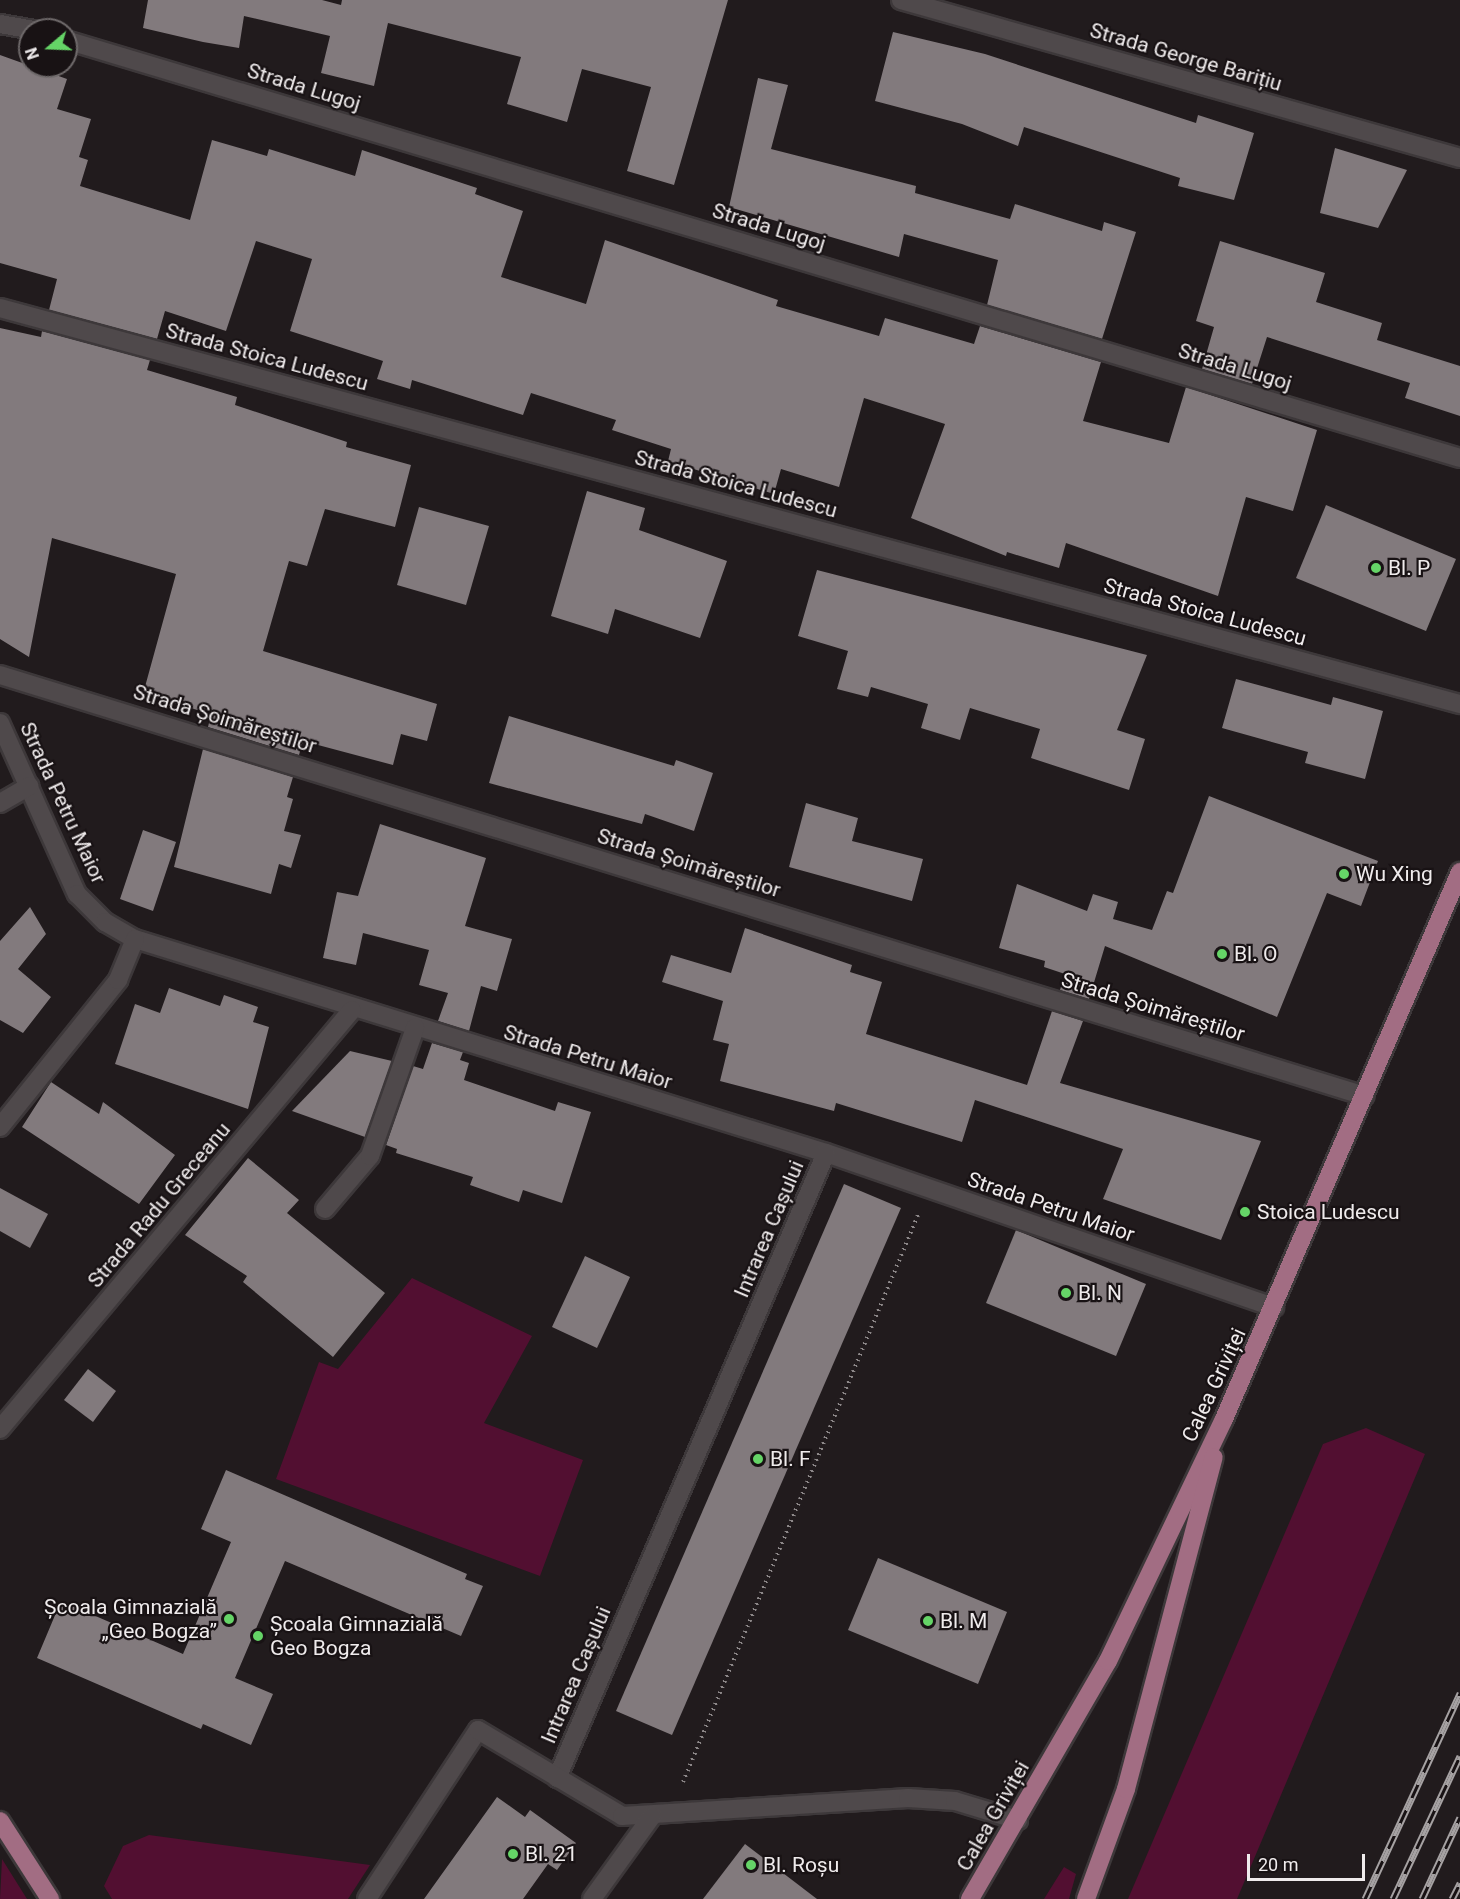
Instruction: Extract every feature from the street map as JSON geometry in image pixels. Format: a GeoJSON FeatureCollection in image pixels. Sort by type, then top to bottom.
{"type":"FeatureCollection","features":[{"type":"Feature","properties":{"kind":"main road","name":"Calea Griviței"},"geometry":{"type":"LineString","coordinates":[[970,1899],[1018,1820],[1108,1660],[1224,1419],[1460,872]]}},
{"type":"Feature","properties":{"kind":"main road"},"geometry":{"type":"LineString","coordinates":[[1086,1899],[1126,1789],[1224,1419]]}},
{"type":"Feature","properties":{"kind":"main road"},"geometry":{"type":"LineString","coordinates":[[0,1821],[50,1899]]}},
{"type":"Feature","properties":{"kind":"street","name":"Strada George Barițiu"},"geometry":{"type":"LineString","coordinates":[[901,0],[930,4],[1460,158]]}},
{"type":"Feature","properties":{"kind":"street"},"geometry":{"type":"LineString","coordinates":[[0,24],[18,27]]}},
{"type":"Feature","properties":{"kind":"street","name":"Strada Lugoj"},"geometry":{"type":"LineString","coordinates":[[78,43],[1460,458]]}},
{"type":"Feature","properties":{"kind":"street","name":"Strada Stoica Ludescu"},"geometry":{"type":"LineString","coordinates":[[0,308],[1460,704]]}},
{"type":"Feature","properties":{"kind":"street","name":"Strada Șoimăreștilor"},"geometry":{"type":"LineString","coordinates":[[0,675],[1365,1096]]}},
{"type":"Feature","properties":{"kind":"street","name":"Strada Petru Maior"},"geometry":{"type":"LineString","coordinates":[[0,723],[77,894],[105,922],[135,939],[352,1010],[826,1153],[1274,1307]]}},
{"type":"Feature","properties":{"kind":"street"},"geometry":{"type":"LineString","coordinates":[[0,803],[28,786]]}},
{"type":"Feature","properties":{"kind":"street"},"geometry":{"type":"LineString","coordinates":[[0,1127],[118,980],[135,939]]}},
{"type":"Feature","properties":{"kind":"street","name":"Strada Radu Greceanu"},"geometry":{"type":"LineString","coordinates":[[0,1429],[352,1010]]}},
{"type":"Feature","properties":{"kind":"street"},"geometry":{"type":"LineString","coordinates":[[325,1209],[370,1156],[415,1028]]}},
{"type":"Feature","properties":{"kind":"street","name":"Intrarea Cașului"},"geometry":{"type":"LineString","coordinates":[[826,1153],[556,1778],[622,1816],[908,1798],[954,1801],[1018,1820]]}},
{"type":"Feature","properties":{"kind":"street"},"geometry":{"type":"LineString","coordinates":[[366,1899],[478,1730],[556,1778]]}},
{"type":"Feature","properties":{"kind":"street"},"geometry":{"type":"LineString","coordinates":[[592,1899],[661,1815]]}},
{"type":"Feature","properties":{"kind":"path"},"geometry":{"type":"LineString","coordinates":[[661,1815],[929,1190]]}},
{"type":"Feature","properties":{"kind":"shaded area"},"geometry":{"type":"Polygon","coordinates":[[[412,1278],[532,1336],[484,1423],[583,1460],[540,1576],[276,1479],[319,1362],[338,1369],[412,1278]]]}},
{"type":"Feature","properties":{"kind":"shaded area"},"geometry":{"type":"Polygon","coordinates":[[[1366,1428],[1425,1454],[1237,1899],[1128,1899],[1323,1444],[1366,1428]]]}},
{"type":"Feature","properties":{"kind":"shaded area"},"geometry":{"type":"Polygon","coordinates":[[[149,1835],[370,1865],[348,1899],[112,1899],[104,1886],[123,1846],[149,1835]]]}},
{"type":"Feature","properties":{"kind":"shaded area"},"geometry":{"type":"Polygon","coordinates":[[[2,1859],[27,1899],[0,1899],[2,1859]]]}},
{"type":"Feature","properties":{"kind":"shaded area"},"geometry":{"type":"Polygon","coordinates":[[[1064,1867],[1076,1874],[1069,1899],[1044,1899],[1064,1867]]]}},
{"type":"Feature","properties":{"kind":"building"},"geometry":{"type":"Polygon","coordinates":[[[148,0],[322,0],[341,5],[342,0],[728,0],[674,185],[627,171],[651,87],[582,69],[567,122],[507,104],[521,57],[388,23],[374,86],[321,73],[330,36],[244,16],[239,48],[203,42],[143,28],[148,0]]]}},
{"type":"Feature","properties":{"kind":"building"},"geometry":{"type":"Polygon","coordinates":[[[893,32],[985,54],[1196,123],[1198,115],[1254,133],[1234,200],[1178,186],[1180,178],[1024,127],[1018,146],[962,124],[875,101],[893,32]]]}},
{"type":"Feature","properties":{"kind":"building"},"geometry":{"type":"Polygon","coordinates":[[[0,55],[18,61],[18,78],[67,79],[57,109],[91,119],[79,157],[88,160],[80,186],[190,220],[212,140],[267,156],[269,149],[355,176],[362,150],[477,188],[475,194],[523,211],[501,277],[586,304],[605,240],[778,300],[776,306],[879,336],[885,318],[974,344],[980,326],[1101,362],[1083,421],[1169,443],[1186,387],[1317,430],[1293,511],[1246,497],[1218,596],[1066,543],[1059,568],[1007,552],[1006,556],[911,518],[945,424],[864,398],[839,487],[781,469],[774,494],[668,461],[671,449],[612,430],[616,420],[531,393],[523,415],[412,380],[410,389],[377,379],[383,361],[290,331],[312,259],[256,241],[226,331],[165,311],[157,339],[49,310],[57,279],[0,263],[0,55]]]}},
{"type":"Feature","properties":{"kind":"building"},"geometry":{"type":"Polygon","coordinates":[[[758,78],[788,85],[771,149],[916,186],[915,193],[1010,219],[1015,204],[1102,231],[1104,222],[1136,232],[1102,339],[987,305],[998,260],[904,234],[899,257],[729,207],[758,78]]]}},
{"type":"Feature","properties":{"kind":"building"},"geometry":{"type":"Polygon","coordinates":[[[1335,148],[1407,170],[1378,228],[1320,213],[1335,148]]]}},
{"type":"Feature","properties":{"kind":"building"},"geometry":{"type":"Polygon","coordinates":[[[1220,241],[1325,273],[1316,302],[1382,323],[1377,340],[1460,366],[1460,416],[1405,398],[1410,383],[1267,337],[1252,384],[1202,369],[1214,327],[1196,321],[1220,241]]]}},
{"type":"Feature","properties":{"kind":"building"},"geometry":{"type":"Polygon","coordinates":[[[0,328],[41,337],[42,331],[150,360],[147,370],[237,397],[235,405],[347,442],[346,447],[411,465],[395,527],[325,509],[307,566],[289,561],[263,651],[437,704],[427,741],[401,734],[393,765],[303,741],[299,755],[208,727],[211,714],[143,694],[176,574],[52,538],[29,657],[0,639],[0,328]]]}},
{"type":"Feature","properties":{"kind":"building"},"geometry":{"type":"Polygon","coordinates":[[[587,491],[645,508],[639,530],[727,561],[700,638],[615,609],[608,634],[551,616],[587,491]]]}},
{"type":"Feature","properties":{"kind":"building","name":"Bl. P"},"geometry":{"type":"Polygon","coordinates":[[[1326,505],[1456,559],[1426,631],[1296,578],[1326,505]]]}},
{"type":"Feature","properties":{"kind":"building"},"geometry":{"type":"Polygon","coordinates":[[[419,507],[489,526],[466,605],[397,585],[419,507]]]}},
{"type":"Feature","properties":{"kind":"building"},"geometry":{"type":"Polygon","coordinates":[[[817,570],[1147,655],[1117,730],[1145,739],[1129,790],[1031,758],[1040,729],[970,708],[960,740],[921,728],[928,704],[871,687],[868,697],[837,689],[848,651],[798,636],[817,570]]]}},
{"type":"Feature","properties":{"kind":"building"},"geometry":{"type":"Polygon","coordinates":[[[1236,679],[1331,705],[1333,697],[1383,711],[1365,779],[1305,763],[1308,752],[1222,728],[1236,679]]]}},
{"type":"Feature","properties":{"kind":"building"},"geometry":{"type":"Polygon","coordinates":[[[509,716],[674,766],[676,760],[713,773],[694,831],[645,814],[642,824],[489,783],[509,716]]]}},
{"type":"Feature","properties":{"kind":"building"},"geometry":{"type":"Polygon","coordinates":[[[203,749],[293,777],[287,797],[293,799],[284,831],[301,835],[291,868],[279,864],[271,894],[174,867],[203,749]]]}},
{"type":"Feature","properties":{"kind":"building"},"geometry":{"type":"Polygon","coordinates":[[[1209,796],[1378,861],[1361,906],[1327,893],[1277,1017],[1105,946],[1089,999],[1060,990],[1065,974],[1044,967],[1045,961],[999,948],[1017,884],[1087,911],[1093,894],[1118,902],[1113,919],[1152,930],[1167,891],[1173,893],[1209,796]]]}},
{"type":"Feature","properties":{"kind":"building"},"geometry":{"type":"Polygon","coordinates":[[[806,803],[858,818],[852,841],[923,859],[912,901],[789,867],[806,803]]]}},
{"type":"Feature","properties":{"kind":"building"},"geometry":{"type":"Polygon","coordinates":[[[380,824],[486,858],[465,926],[512,939],[497,991],[481,986],[469,1031],[438,1021],[448,993],[419,985],[429,950],[363,933],[356,965],[323,958],[337,892],[358,896],[380,824]]]}},
{"type":"Feature","properties":{"kind":"building"},"geometry":{"type":"Polygon","coordinates":[[[143,830],[176,842],[153,911],[120,899],[143,830]]]}},
{"type":"Feature","properties":{"kind":"building"},"geometry":{"type":"Polygon","coordinates":[[[30,907],[46,934],[18,969],[51,997],[23,1033],[0,1020],[0,941],[30,907]]]}},
{"type":"Feature","properties":{"kind":"building"},"geometry":{"type":"Polygon","coordinates":[[[745,928],[852,965],[850,972],[882,982],[866,1034],[1027,1085],[1052,1011],[1083,1021],[1060,1083],[1261,1141],[1221,1240],[1103,1199],[1123,1149],[975,1100],[962,1142],[836,1103],[834,1111],[720,1081],[729,1044],[713,1040],[723,1001],[662,982],[671,955],[731,973],[745,928]]]}},
{"type":"Feature","properties":{"kind":"building"},"geometry":{"type":"Polygon","coordinates":[[[169,988],[220,1006],[224,995],[258,1007],[253,1022],[269,1027],[248,1109],[115,1064],[135,1004],[160,1013],[169,988]]]}},
{"type":"Feature","properties":{"kind":"building"},"geometry":{"type":"Polygon","coordinates":[[[432,1043],[463,1052],[460,1060],[469,1063],[464,1080],[555,1111],[558,1102],[591,1112],[562,1203],[523,1190],[519,1202],[470,1185],[473,1177],[396,1153],[397,1149],[386,1145],[413,1066],[423,1069],[432,1043]]]}},
{"type":"Feature","properties":{"kind":"building"},"geometry":{"type":"Polygon","coordinates":[[[350,1051],[392,1061],[365,1137],[292,1111],[350,1051]]]}},
{"type":"Feature","properties":{"kind":"building"},"geometry":{"type":"Polygon","coordinates":[[[51,1082],[99,1114],[103,1102],[175,1155],[139,1204],[22,1127],[51,1082]]]}},
{"type":"Feature","properties":{"kind":"building"},"geometry":{"type":"Polygon","coordinates":[[[248,1158],[299,1200],[287,1213],[385,1293],[333,1357],[243,1282],[247,1276],[185,1235],[248,1158]]]}},
{"type":"Feature","properties":{"kind":"building","name":"Bl. F"},"geometry":{"type":"Polygon","coordinates":[[[844,1184],[901,1208],[672,1735],[616,1711],[844,1184]]]}},
{"type":"Feature","properties":{"kind":"building"},"geometry":{"type":"Polygon","coordinates":[[[0,1188],[48,1214],[30,1248],[0,1231],[0,1188]]]}},
{"type":"Feature","properties":{"kind":"building","name":"Bl. N"},"geometry":{"type":"Polygon","coordinates":[[[1016,1230],[1146,1284],[1116,1356],[986,1303],[1016,1230]]]}},
{"type":"Feature","properties":{"kind":"building"},"geometry":{"type":"Polygon","coordinates":[[[585,1256],[630,1277],[597,1348],[552,1327],[585,1256]]]}},
{"type":"Feature","properties":{"kind":"building"},"geometry":{"type":"Polygon","coordinates":[[[88,1369],[116,1391],[93,1422],[64,1400],[88,1369]]]}},
{"type":"Feature","properties":{"kind":"building","name":"Școala Gimnazială „Geo Bogza”"},"geometry":{"type":"Polygon","coordinates":[[[226,1470],[467,1574],[465,1579],[483,1586],[461,1636],[285,1561],[235,1678],[273,1694],[251,1745],[203,1724],[201,1729],[37,1658],[61,1601],[183,1654],[231,1542],[201,1529],[226,1470]]]}},
{"type":"Feature","properties":{"kind":"building","name":"Bl. M"},"geometry":{"type":"Polygon","coordinates":[[[878,1558],[1007,1612],[978,1684],[848,1630],[878,1558]]]}},
{"type":"Feature","properties":{"kind":"building","name":"Bl. 21"},"geometry":{"type":"Polygon","coordinates":[[[497,1797],[525,1817],[530,1810],[576,1843],[557,1870],[548,1864],[523,1899],[424,1899],[497,1797]]]}},
{"type":"Feature","properties":{"kind":"building","name":"Bl. Roșu"},"geometry":{"type":"Polygon","coordinates":[[[745,1844],[817,1899],[703,1899],[745,1844]]]}},
{"type":"Feature","properties":{"kind":"railway"},"geometry":{"type":"LineString","coordinates":[[1365,1899],[1460,1693]]}},
{"type":"Feature","properties":{"kind":"railway"},"geometry":{"type":"LineString","coordinates":[[1393,1899],[1460,1756]]}},
{"type":"Feature","properties":{"kind":"railway"},"geometry":{"type":"LineString","coordinates":[[1422,1899],[1460,1817]]}},
{"type":"Feature","properties":{"kind":"railway"},"geometry":{"type":"LineString","coordinates":[[1452,1899],[1460,1883]]}},
{"type":"Feature","properties":{"kind":"place","name":"Bl. P"},"geometry":{"type":"Point","coordinates":[1376,568]}},
{"type":"Feature","properties":{"kind":"place","name":"Wu Xing"},"geometry":{"type":"Point","coordinates":[1344,874]}},
{"type":"Feature","properties":{"kind":"place","name":"Bl. O"},"geometry":{"type":"Point","coordinates":[1222,954]}},
{"type":"Feature","properties":{"kind":"place","name":"Stoica Ludescu"},"geometry":{"type":"Point","coordinates":[1245,1212]}},
{"type":"Feature","properties":{"kind":"place","name":"Bl. N"},"geometry":{"type":"Point","coordinates":[1066,1293]}},
{"type":"Feature","properties":{"kind":"place","name":"Bl. F"},"geometry":{"type":"Point","coordinates":[758,1459]}},
{"type":"Feature","properties":{"kind":"place","name":"Școala Gimnazială „Geo Bogza”"},"geometry":{"type":"Point","coordinates":[229,1619]}},
{"type":"Feature","properties":{"kind":"place","name":"Bl. M"},"geometry":{"type":"Point","coordinates":[928,1621]}},
{"type":"Feature","properties":{"kind":"place","name":"Școala Gimnazială Geo Bogza"},"geometry":{"type":"Point","coordinates":[258,1636]}},
{"type":"Feature","properties":{"kind":"place","name":"Bl. 21"},"geometry":{"type":"Point","coordinates":[513,1854]}},
{"type":"Feature","properties":{"kind":"place","name":"Bl. Roșu"},"geometry":{"type":"Point","coordinates":[751,1865]}}]}
